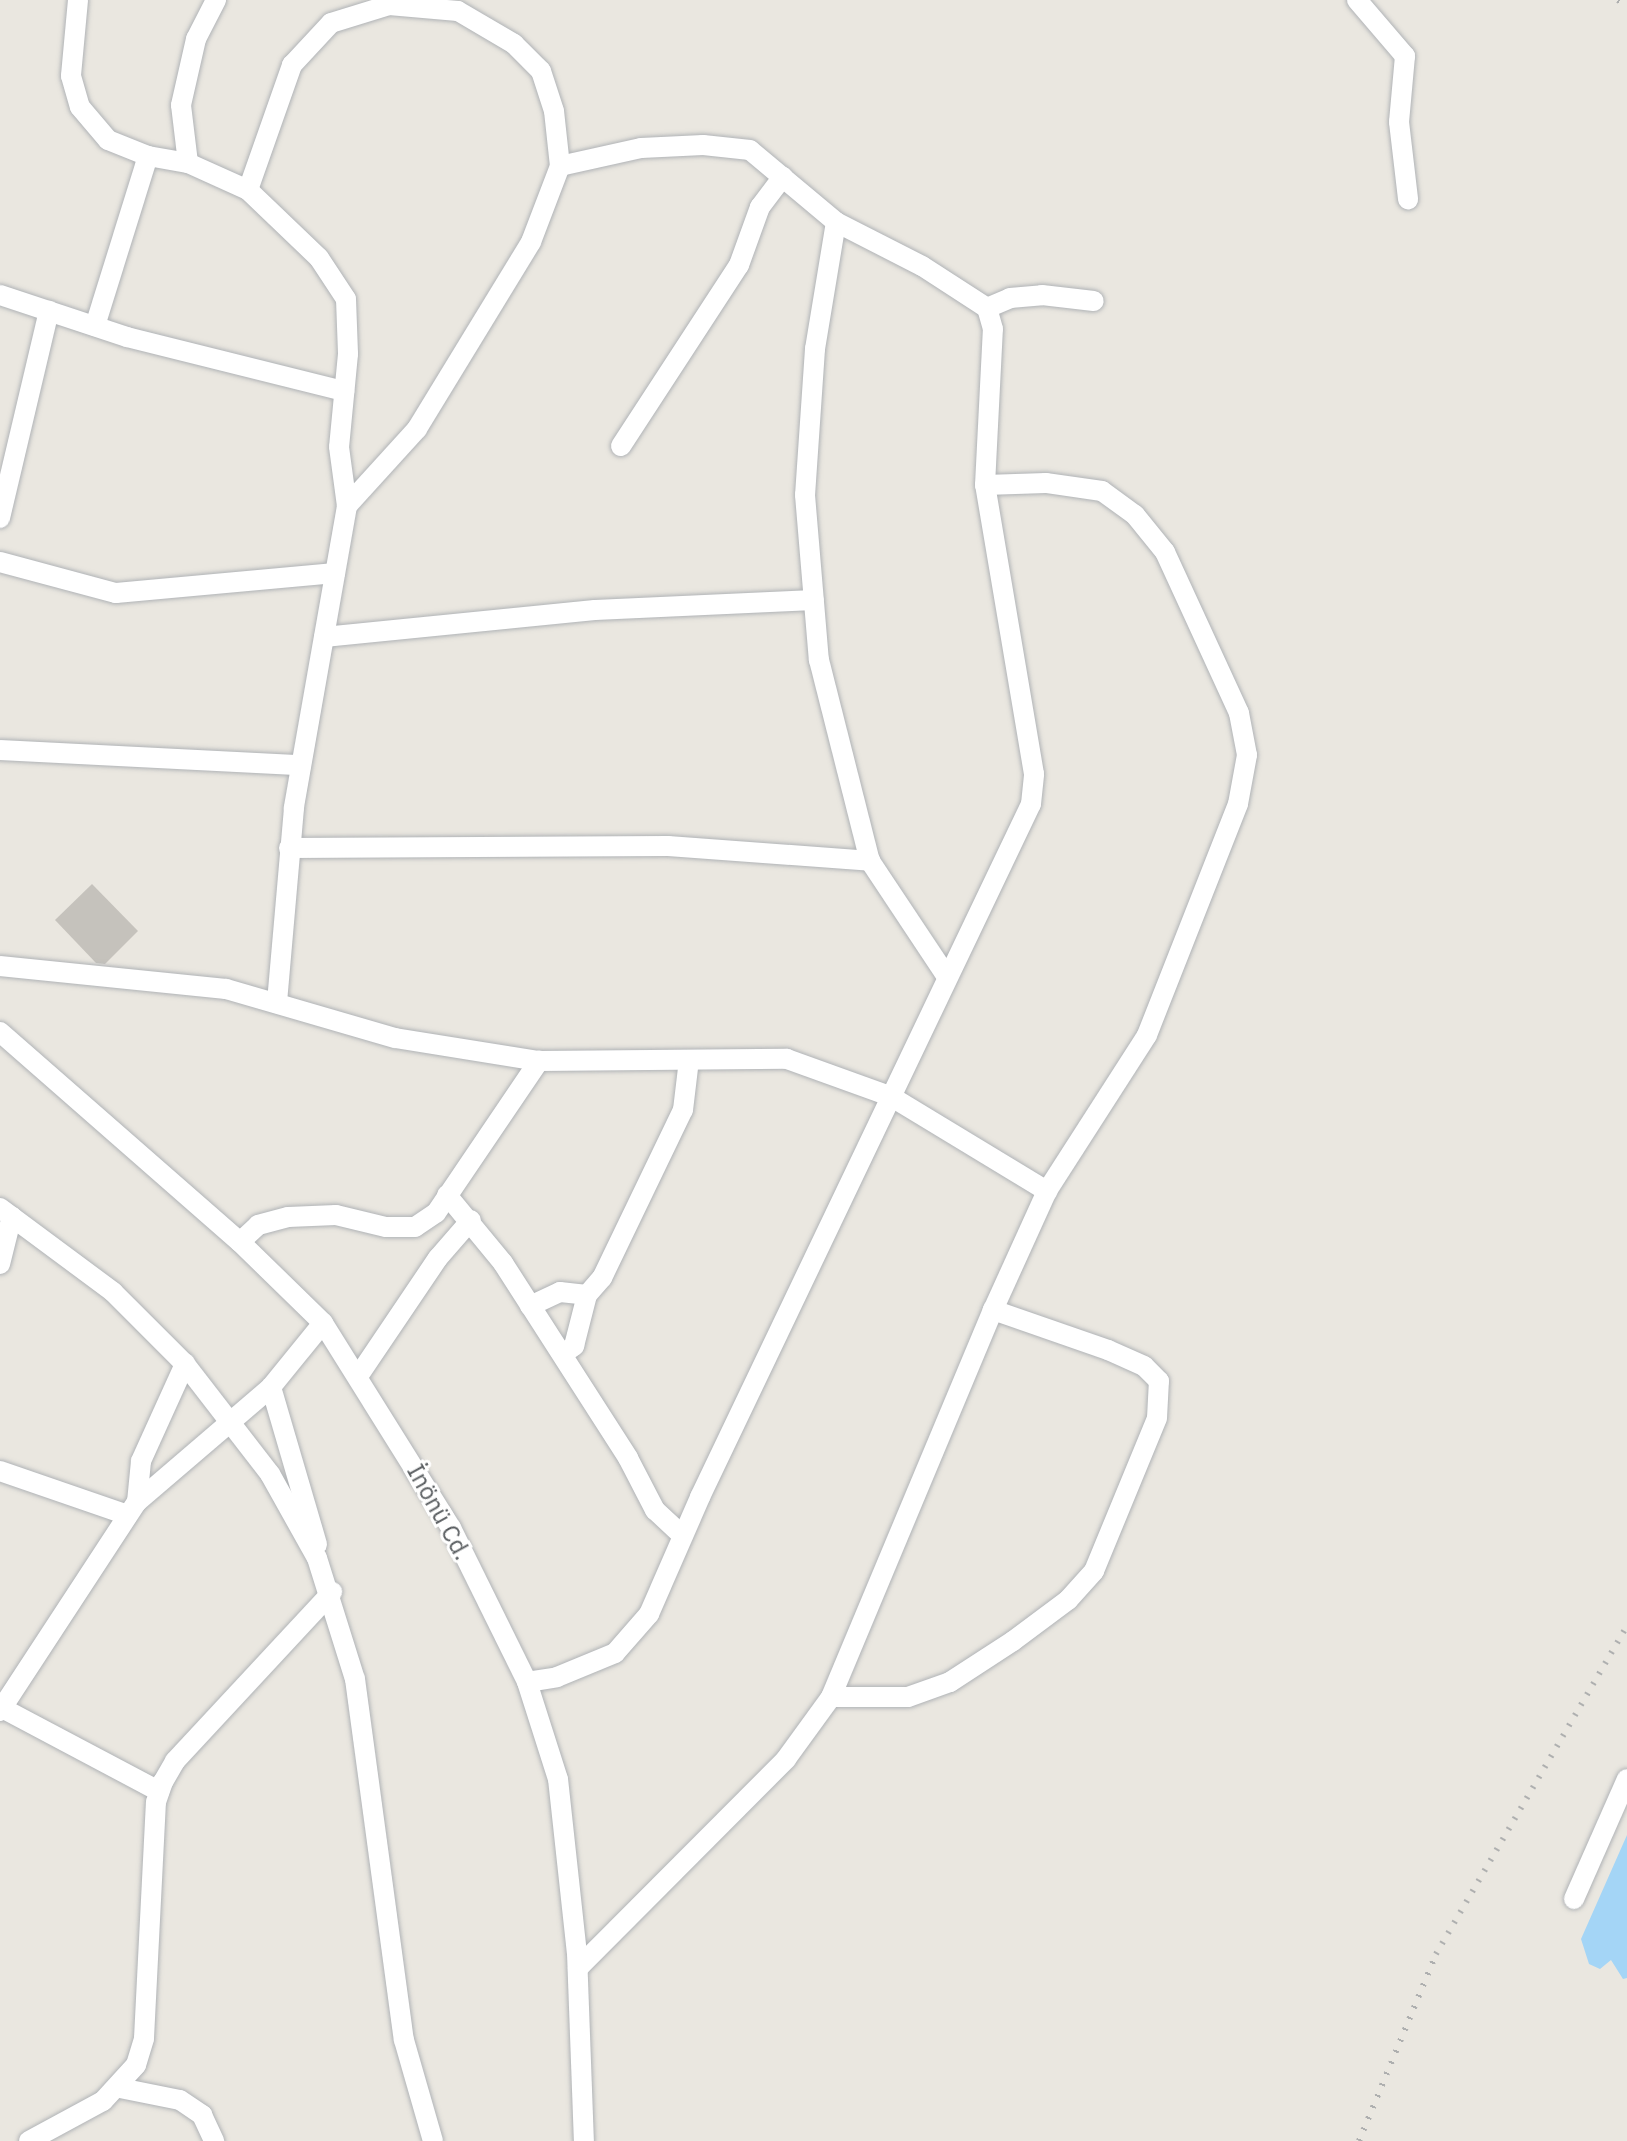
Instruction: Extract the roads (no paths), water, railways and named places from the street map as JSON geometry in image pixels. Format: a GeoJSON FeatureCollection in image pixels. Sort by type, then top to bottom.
{"type":"FeatureCollection","features":[{"type":"Feature","properties":{"kind":"street"},"geometry":{"type":"LineString","coordinates":[[78,0],[71,76],[80,107],[108,140],[148,156],[188,163],[248,190],[319,258],[346,299],[339,447],[347,506],[289,848],[277,1003]]}},
{"type":"Feature","properties":{"kind":"street"},"geometry":{"type":"LineString","coordinates":[[188,163],[181,105],[196,39],[216,0]]}},
{"type":"Feature","properties":{"kind":"street"},"geometry":{"type":"LineString","coordinates":[[1357,0],[1405,56],[1399,122],[1408,199]]}},
{"type":"Feature","properties":{"kind":"street"},"geometry":{"type":"LineString","coordinates":[[248,190],[292,65],[331,23],[389,5],[458,11],[514,44],[541,71],[554,111],[560,166],[531,242],[417,429],[347,506]]}},
{"type":"Feature","properties":{"kind":"street"},"geometry":{"type":"LineString","coordinates":[[527,1682],[557,1677],[615,1653],[649,1614],[890,1096],[1031,804],[1034,774],[985,485],[993,329],[987,308],[922,266],[836,222],[750,150],[703,145],[641,148],[560,166]]}},
{"type":"Feature","properties":{"kind":"street"},"geometry":{"type":"LineString","coordinates":[[95,326],[148,156]]}},
{"type":"Feature","properties":{"kind":"street"},"geometry":{"type":"LineString","coordinates":[[621,446],[739,265],[760,207],[783,177]]}},
{"type":"Feature","properties":{"kind":"street"},"geometry":{"type":"LineString","coordinates":[[836,222],[815,349],[806,480],[819,660],[870,861],[947,977]]}},
{"type":"Feature","properties":{"kind":"street"},"geometry":{"type":"LineString","coordinates":[[0,295],[95,326],[344,391]]}},
{"type":"Feature","properties":{"kind":"street"},"geometry":{"type":"LineString","coordinates":[[987,308],[1010,298],[1042,295],[1094,301]]}},
{"type":"Feature","properties":{"kind":"street"},"geometry":{"type":"LineString","coordinates":[[0,518],[49,311]]}},
{"type":"Feature","properties":{"kind":"street"},"geometry":{"type":"LineString","coordinates":[[578,1968],[786,1759],[831,1697],[993,1310],[1047,1191],[1147,1035],[1218,864],[1238,804],[1247,755],[1239,713],[1165,552],[1135,515],[1102,491],[1046,483],[985,485]]}},
{"type":"Feature","properties":{"kind":"street"},"geometry":{"type":"LineString","coordinates":[[0,562],[116,593],[335,573]]}},
{"type":"Feature","properties":{"kind":"street"},"geometry":{"type":"LineString","coordinates":[[324,637],[595,610],[814,600]]}},
{"type":"Feature","properties":{"kind":"street"},"geometry":{"type":"LineString","coordinates":[[0,750],[301,765]]}},
{"type":"Feature","properties":{"kind":"street"},"geometry":{"type":"LineString","coordinates":[[289,848],[668,846],[870,861]]}},
{"type":"Feature","properties":{"kind":"street"},"geometry":{"type":"LineString","coordinates":[[0,966],[226,989],[395,1038],[539,1061],[787,1059],[890,1096],[1047,1191]]}},
{"type":"Feature","properties":{"kind":"street","name":"İnönü Cd."},"geometry":{"type":"LineString","coordinates":[[0,1032],[240,1242],[323,1323],[359,1375],[451,1528],[527,1682],[558,1779],[578,1968],[584,2141]]}},
{"type":"Feature","properties":{"kind":"street"},"geometry":{"type":"LineString","coordinates":[[563,1354],[574,1346],[587,1295],[602,1278],[683,1110],[689,1060]]}},
{"type":"Feature","properties":{"kind":"street"},"geometry":{"type":"LineString","coordinates":[[240,1242],[258,1225],[288,1217],[336,1215],[386,1227],[415,1227],[436,1213],[539,1061]]}},
{"type":"Feature","properties":{"kind":"street"},"geometry":{"type":"LineString","coordinates":[[447,1195],[471,1220],[563,1354],[655,1510],[683,1536]]}},
{"type":"Feature","properties":{"kind":"street"},"geometry":{"type":"LineString","coordinates":[[0,1264],[6,1212]]}},
{"type":"Feature","properties":{"kind":"street"},"geometry":{"type":"LineString","coordinates":[[6,1212],[113,1292],[185,1364],[255,1453],[317,1558],[332,1592],[361,1713],[404,2040],[433,2141]]}},
{"type":"Feature","properties":{"kind":"street"},"geometry":{"type":"LineString","coordinates":[[359,1375],[438,1258],[471,1220]]}},
{"type":"Feature","properties":{"kind":"street"},"geometry":{"type":"LineString","coordinates":[[530,1306],[560,1292],[587,1295]]}},
{"type":"Feature","properties":{"kind":"street"},"geometry":{"type":"LineString","coordinates":[[831,1697],[908,1697],[950,1682],[1068,1600],[1094,1571],[1157,1418],[1159,1381],[1144,1366],[1108,1350],[993,1310]]}},
{"type":"Feature","properties":{"kind":"street"},"geometry":{"type":"LineString","coordinates":[[159,1791],[1,1709],[132,1508],[271,1387],[323,1323]]}},
{"type":"Feature","properties":{"kind":"street"},"geometry":{"type":"LineString","coordinates":[[132,1508],[141,1461],[185,1364]]}},
{"type":"Feature","properties":{"kind":"street"},"geometry":{"type":"LineString","coordinates":[[271,1387],[315,1527],[317,1558]]}},
{"type":"Feature","properties":{"kind":"street"},"geometry":{"type":"LineString","coordinates":[[255,1453],[287,1437]]}},
{"type":"Feature","properties":{"kind":"street"},"geometry":{"type":"LineString","coordinates":[[0,1471],[132,1508]]}},
{"type":"Feature","properties":{"kind":"street"},"geometry":{"type":"LineString","coordinates":[[29,2141],[68,2123],[120,2088],[136,2065],[144,2038],[159,1791],[175,1761],[332,1592]]}},
{"type":"Feature","properties":{"kind":"street"},"geometry":{"type":"LineString","coordinates":[[1574,1899],[1627,1779]]}},
{"type":"Feature","properties":{"kind":"street"},"geometry":{"type":"LineString","coordinates":[[120,2088],[180,2100],[202,2115],[214,2141]]}},
{"type":"Feature","properties":{"kind":"water"},"geometry":{"type":"Polygon","coordinates":[[[1627,1835],[1627,1978],[1623,1979],[1611,1960],[1600,1969],[1589,1964],[1581,1939],[1627,1835]]]}},
{"type":"Feature","properties":{"kind":"railway"},"geometry":{"type":"LineString","coordinates":[[1618,0],[1627,7]]}},
{"type":"Feature","properties":{"kind":"railway"},"geometry":{"type":"LineString","coordinates":[[1359,2141],[1436,1954],[1627,1626]]}}]}
